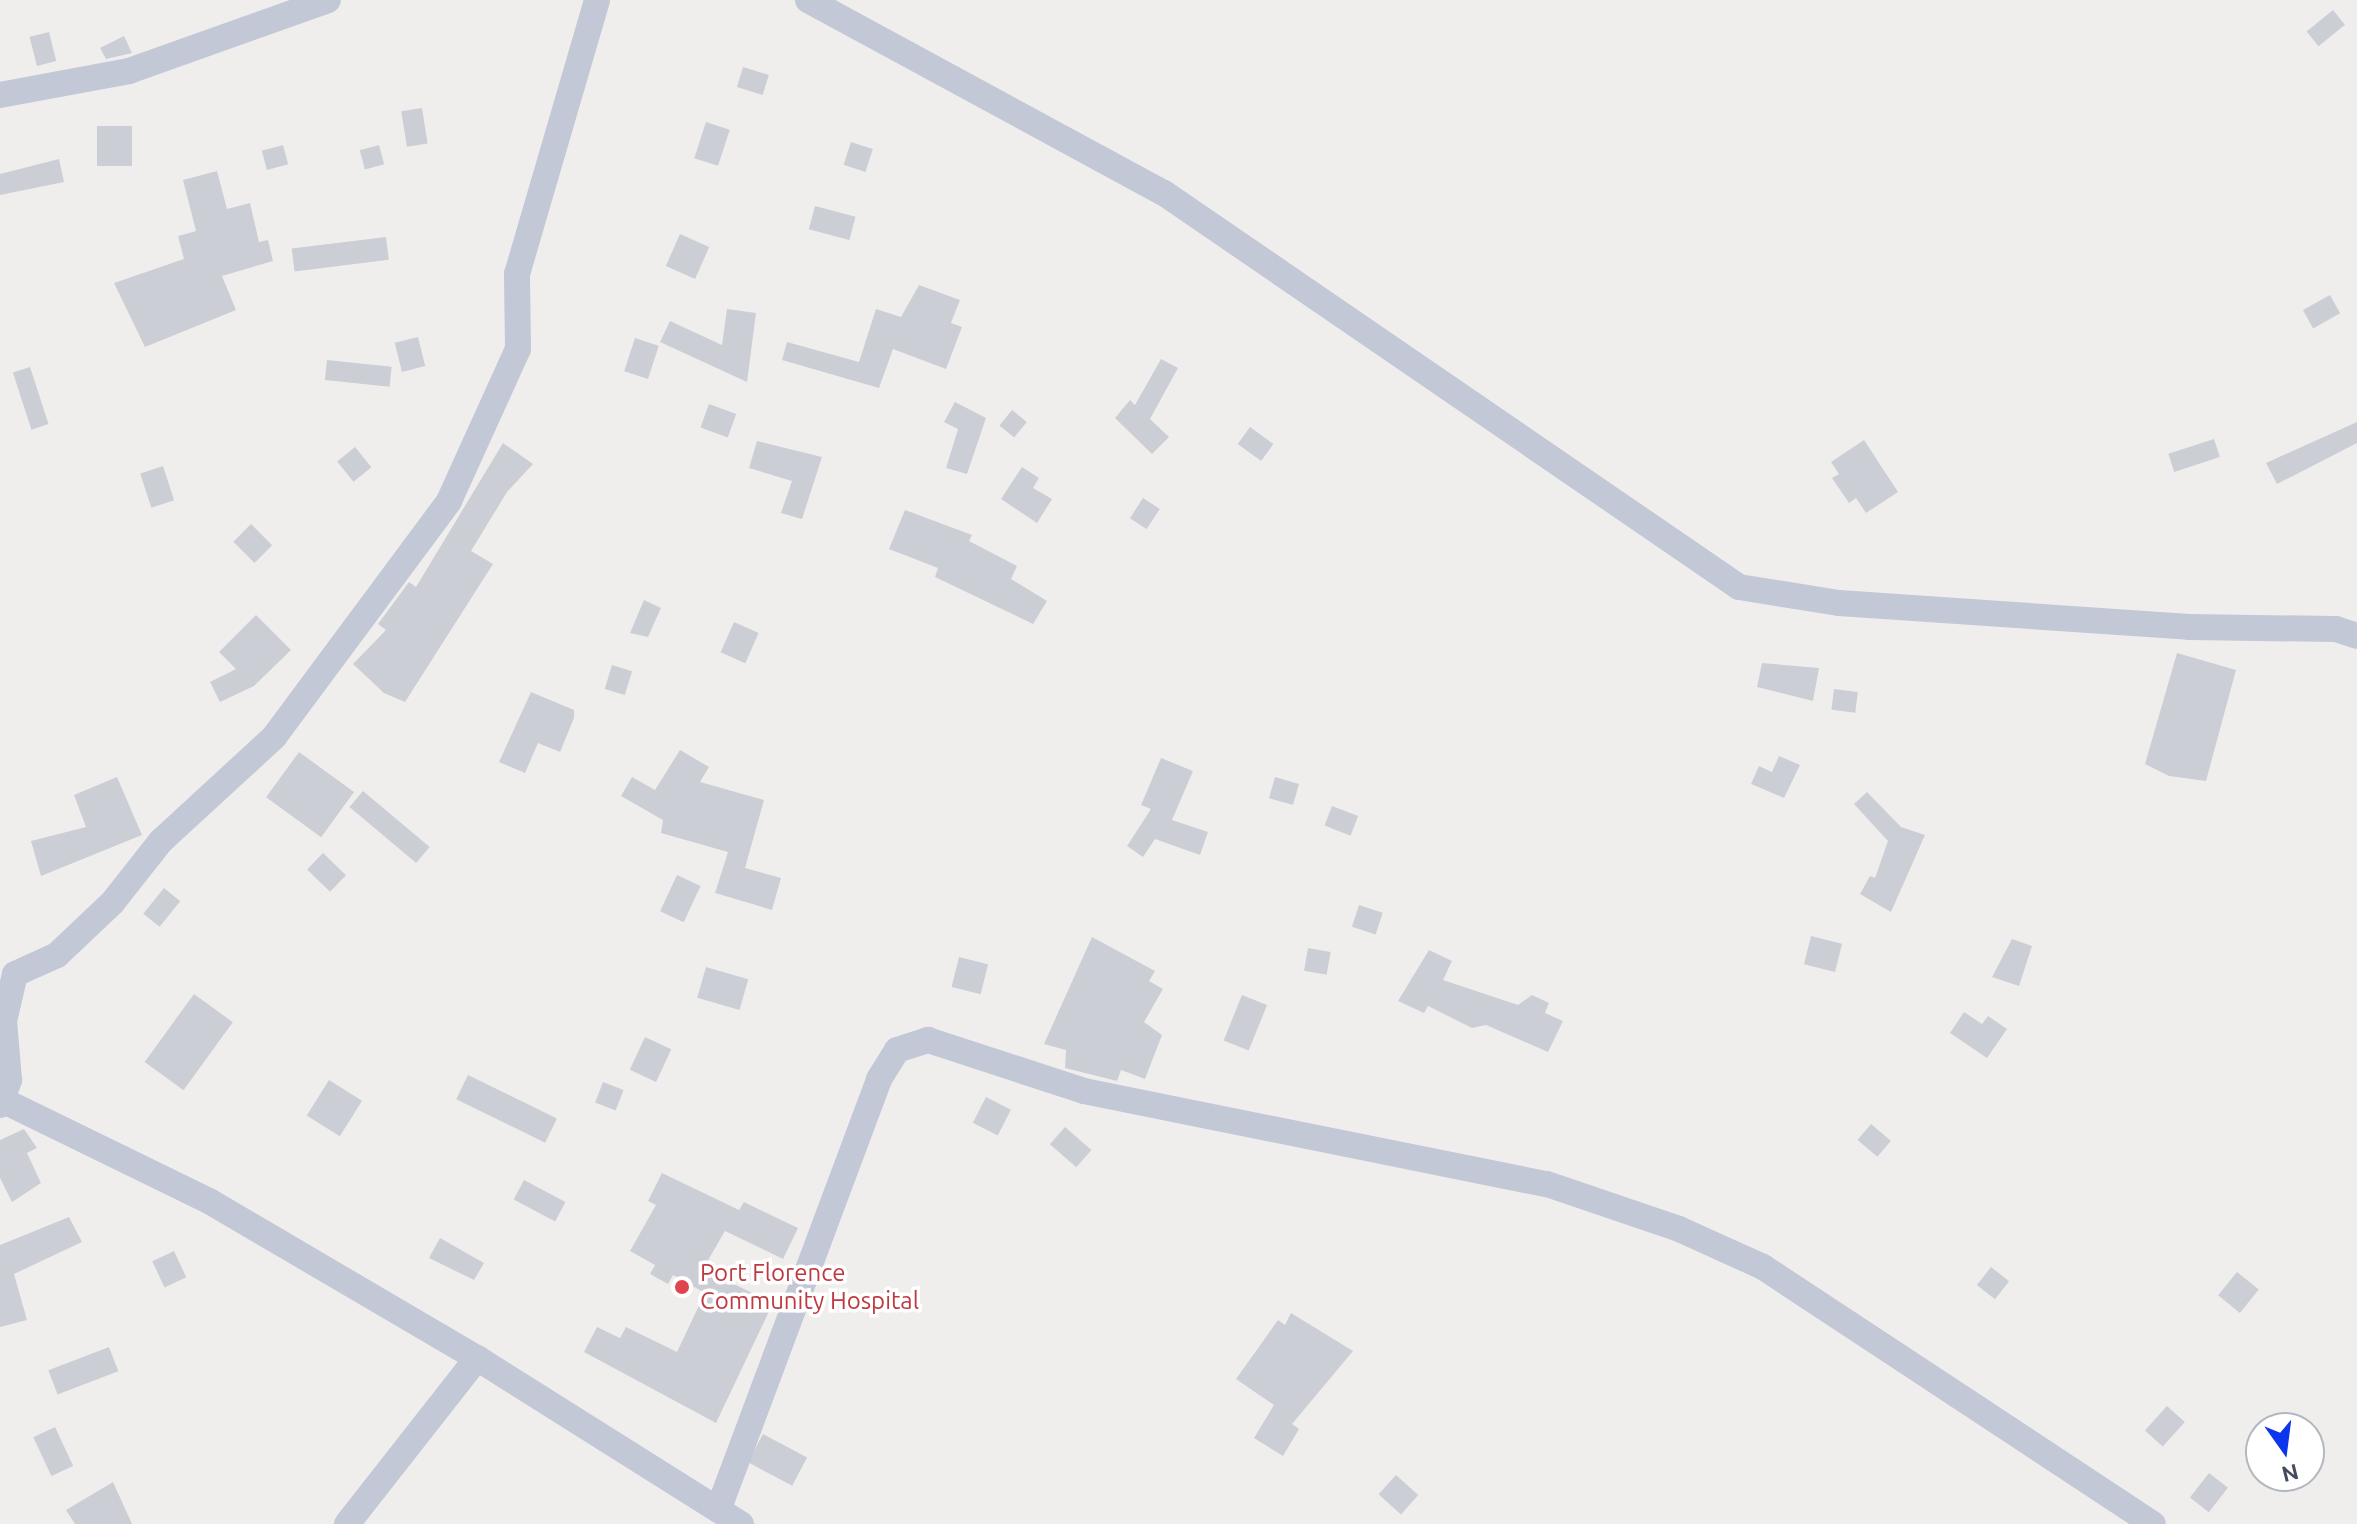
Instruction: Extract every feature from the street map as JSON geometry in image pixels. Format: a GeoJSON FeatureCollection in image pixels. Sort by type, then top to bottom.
{"type":"FeatureCollection","features":[{"type":"Feature","properties":{"kind":"street"},"geometry":{"type":"LineString","coordinates":[[0,95],[129,71],[328,0]]}},
{"type":"Feature","properties":{"kind":"street"},"geometry":{"type":"LineString","coordinates":[[597,0],[517,274],[518,349],[449,501],[274,737],[161,841],[112,903],[57,955],[15,974],[4,1021],[2,1103],[209,1201],[720,1505],[741,1524]]}},
{"type":"Feature","properties":{"kind":"street"},"geometry":{"type":"LineString","coordinates":[[808,0],[1164,193],[1739,587],[1839,603],[2189,627],[2336,629],[2357,636]]}},
{"type":"Feature","properties":{"kind":"street"},"geometry":{"type":"LineString","coordinates":[[720,1505],[879,1079],[897,1050],[928,1040],[1084,1091],[1547,1184],[1679,1229],[1763,1267],[2153,1524]]}},
{"type":"Feature","properties":{"kind":"street"},"geometry":{"type":"LineString","coordinates":[[347,1524],[477,1358]]}},
{"type":"Feature","properties":{"kind":"building"},"geometry":{"type":"Polygon","coordinates":[[[2333,10],[2345,25],[2319,46],[2307,31],[2333,10]]]}},
{"type":"Feature","properties":{"kind":"building"},"geometry":{"type":"Polygon","coordinates":[[[49,32],[56,61],[37,66],[30,37],[49,32]]]}},
{"type":"Feature","properties":{"kind":"building"},"geometry":{"type":"Polygon","coordinates":[[[124,36],[132,53],[106,59],[100,48],[124,36]]]}},
{"type":"Feature","properties":{"kind":"building"},"geometry":{"type":"Polygon","coordinates":[[[743,67],[769,75],[763,95],[737,87],[743,67]]]}},
{"type":"Feature","properties":{"kind":"building"},"geometry":{"type":"Polygon","coordinates":[[[422,108],[428,144],[407,147],[401,111],[422,108]]]}},
{"type":"Feature","properties":{"kind":"building"},"geometry":{"type":"Polygon","coordinates":[[[706,122],[730,130],[718,166],[694,158],[706,122]]]}},
{"type":"Feature","properties":{"kind":"building"},"geometry":{"type":"Polygon","coordinates":[[[97,126],[132,126],[132,166],[97,166],[97,126]]]}},
{"type":"Feature","properties":{"kind":"building"},"geometry":{"type":"Polygon","coordinates":[[[851,142],[873,149],[865,172],[844,165],[851,142]]]}},
{"type":"Feature","properties":{"kind":"building"},"geometry":{"type":"Polygon","coordinates":[[[283,145],[288,164],[267,170],[262,151],[283,145]]]}},
{"type":"Feature","properties":{"kind":"building"},"geometry":{"type":"Polygon","coordinates":[[[379,145],[384,164],[365,169],[360,150],[379,145]]]}},
{"type":"Feature","properties":{"kind":"building"},"geometry":{"type":"Polygon","coordinates":[[[59,159],[64,182],[0,195],[0,174],[59,159]]]}},
{"type":"Feature","properties":{"kind":"building"},"geometry":{"type":"Polygon","coordinates":[[[217,171],[227,209],[250,203],[259,242],[268,240],[273,261],[222,276],[236,310],[145,347],[114,283],[184,259],[178,236],[196,231],[183,180],[217,171]]]}},
{"type":"Feature","properties":{"kind":"building"},"geometry":{"type":"Polygon","coordinates":[[[815,206],[856,217],[849,240],[809,229],[815,206]]]}},
{"type":"Feature","properties":{"kind":"building"},"geometry":{"type":"Polygon","coordinates":[[[680,234],[709,247],[695,279],[666,266],[680,234]]]}},
{"type":"Feature","properties":{"kind":"building"},"geometry":{"type":"Polygon","coordinates":[[[386,237],[389,260],[295,271],[292,249],[386,237]]]}},
{"type":"Feature","properties":{"kind":"building"},"geometry":{"type":"Polygon","coordinates":[[[919,285],[960,300],[951,323],[962,327],[946,369],[893,349],[879,388],[782,360],[787,342],[859,362],[876,309],[901,317],[919,285]]]}},
{"type":"Feature","properties":{"kind":"building"},"geometry":{"type":"Polygon","coordinates":[[[2330,295],[2340,313],[2313,328],[2303,310],[2330,295]]]}},
{"type":"Feature","properties":{"kind":"building"},"geometry":{"type":"Polygon","coordinates":[[[727,309],[756,313],[747,382],[660,342],[670,321],[722,345],[727,309]]]}},
{"type":"Feature","properties":{"kind":"building"},"geometry":{"type":"Polygon","coordinates":[[[418,337],[425,366],[402,372],[395,343],[418,337]]]}},
{"type":"Feature","properties":{"kind":"building"},"geometry":{"type":"Polygon","coordinates":[[[635,338],[659,346],[648,379],[624,371],[635,338]]]}},
{"type":"Feature","properties":{"kind":"building"},"geometry":{"type":"Polygon","coordinates":[[[1161,359],[1178,368],[1150,419],[1169,437],[1152,454],[1115,418],[1130,400],[1135,405],[1161,359]]]}},
{"type":"Feature","properties":{"kind":"building"},"geometry":{"type":"Polygon","coordinates":[[[327,360],[392,367],[390,387],[325,380],[327,360]]]}},
{"type":"Feature","properties":{"kind":"building"},"geometry":{"type":"Polygon","coordinates":[[[30,367],[49,424],[31,430],[13,373],[30,367]]]}},
{"type":"Feature","properties":{"kind":"building"},"geometry":{"type":"Polygon","coordinates":[[[955,402],[986,418],[967,474],[946,468],[958,429],[944,422],[955,402]]]}},
{"type":"Feature","properties":{"kind":"building"},"geometry":{"type":"Polygon","coordinates":[[[709,404],[736,414],[728,437],[700,427],[709,404]]]}},
{"type":"Feature","properties":{"kind":"building"},"geometry":{"type":"Polygon","coordinates":[[[1012,410],[1027,422],[1014,438],[999,426],[1012,410]]]}},
{"type":"Feature","properties":{"kind":"building"},"geometry":{"type":"Polygon","coordinates":[[[2357,422],[2357,443],[2277,484],[2266,463],[2357,422]]]}},
{"type":"Feature","properties":{"kind":"building"},"geometry":{"type":"Polygon","coordinates":[[[1250,427],[1273,444],[1261,461],[1238,444],[1250,427]]]}},
{"type":"Feature","properties":{"kind":"building"},"geometry":{"type":"Polygon","coordinates":[[[2214,439],[2220,457],[2174,472],[2168,454],[2214,439]]]}},
{"type":"Feature","properties":{"kind":"building"},"geometry":{"type":"Polygon","coordinates":[[[1864,440],[1898,492],[1866,513],[1856,498],[1849,503],[1832,478],[1839,474],[1831,462],[1864,440]]]}},
{"type":"Feature","properties":{"kind":"building"},"geometry":{"type":"Polygon","coordinates":[[[757,441],[822,457],[802,519],[781,513],[792,481],[749,468],[757,441]]]}},
{"type":"Feature","properties":{"kind":"building"},"geometry":{"type":"Polygon","coordinates":[[[503,443],[533,464],[507,492],[471,551],[493,564],[405,702],[384,693],[353,664],[386,630],[378,624],[409,582],[416,587],[503,443]]]}},
{"type":"Feature","properties":{"kind":"building"},"geometry":{"type":"Polygon","coordinates":[[[355,447],[371,467],[353,482],[337,461],[355,447]]]}},
{"type":"Feature","properties":{"kind":"building"},"geometry":{"type":"Polygon","coordinates":[[[163,466],[174,500],[151,508],[140,473],[163,466]]]}},
{"type":"Feature","properties":{"kind":"building"},"geometry":{"type":"Polygon","coordinates":[[[1022,467],[1039,478],[1033,488],[1052,499],[1037,523],[1001,499],[1022,467]]]}},
{"type":"Feature","properties":{"kind":"building"},"geometry":{"type":"Polygon","coordinates":[[[1143,498],[1160,509],[1147,529],[1130,518],[1143,498]]]}},
{"type":"Feature","properties":{"kind":"building"},"geometry":{"type":"Polygon","coordinates":[[[905,510],[972,535],[969,541],[1017,566],[1011,579],[1047,601],[1033,624],[935,577],[938,568],[889,549],[905,510]]]}},
{"type":"Feature","properties":{"kind":"building"},"geometry":{"type":"Polygon","coordinates":[[[251,524],[272,545],[255,563],[233,542],[251,524]]]}},
{"type":"Feature","properties":{"kind":"building"},"geometry":{"type":"Polygon","coordinates":[[[644,600],[661,608],[648,637],[630,633],[644,600]]]}},
{"type":"Feature","properties":{"kind":"building"},"geometry":{"type":"Polygon","coordinates":[[[256,615],[291,650],[254,686],[220,702],[210,682],[236,669],[219,652],[256,615]]]}},
{"type":"Feature","properties":{"kind":"building"},"geometry":{"type":"Polygon","coordinates":[[[734,622],[759,633],[745,663],[721,652],[734,622]]]}},
{"type":"Feature","properties":{"kind":"building"},"geometry":{"type":"Polygon","coordinates":[[[2177,653],[2236,670],[2206,781],[2169,776],[2145,764],[2177,653]]]}},
{"type":"Feature","properties":{"kind":"building"},"geometry":{"type":"Polygon","coordinates":[[[1762,663],[1819,668],[1813,701],[1757,687],[1762,663]]]}},
{"type":"Feature","properties":{"kind":"building"},"geometry":{"type":"Polygon","coordinates":[[[612,665],[632,671],[625,695],[605,689],[612,665]]]}},
{"type":"Feature","properties":{"kind":"building"},"geometry":{"type":"Polygon","coordinates":[[[1834,689],[1858,692],[1855,713],[1831,710],[1834,689]]]}},
{"type":"Feature","properties":{"kind":"building"},"geometry":{"type":"Polygon","coordinates":[[[531,692],[574,710],[574,718],[560,752],[538,743],[525,773],[499,762],[531,692]]]}},
{"type":"Feature","properties":{"kind":"building"},"geometry":{"type":"Polygon","coordinates":[[[680,750],[709,767],[700,782],[764,800],[745,868],[781,878],[772,910],[715,893],[728,852],[661,833],[663,820],[621,796],[632,777],[655,790],[680,750]]]}},
{"type":"Feature","properties":{"kind":"building"},"geometry":{"type":"Polygon","coordinates":[[[299,752],[354,792],[321,837],[266,797],[299,752]]]}},
{"type":"Feature","properties":{"kind":"building"},"geometry":{"type":"Polygon","coordinates":[[[1779,756],[1800,765],[1784,798],[1751,784],[1759,766],[1772,772],[1779,756]]]}},
{"type":"Feature","properties":{"kind":"building"},"geometry":{"type":"Polygon","coordinates":[[[1161,758],[1193,771],[1172,820],[1208,832],[1200,855],[1155,839],[1143,857],[1127,846],[1151,809],[1141,805],[1161,758]]]}},
{"type":"Feature","properties":{"kind":"building"},"geometry":{"type":"Polygon","coordinates":[[[117,777],[142,835],[41,876],[31,841],[86,827],[74,795],[117,777]]]}},
{"type":"Feature","properties":{"kind":"building"},"geometry":{"type":"Polygon","coordinates":[[[1275,777],[1299,784],[1293,805],[1269,798],[1275,777]]]}},
{"type":"Feature","properties":{"kind":"building"},"geometry":{"type":"Polygon","coordinates":[[[363,791],[430,847],[416,863],[350,807],[363,791]]]}},
{"type":"Feature","properties":{"kind":"building"},"geometry":{"type":"Polygon","coordinates":[[[1867,792],[1901,827],[1925,835],[1891,912],[1860,894],[1870,876],[1875,878],[1888,841],[1854,804],[1867,792]]]}},
{"type":"Feature","properties":{"kind":"building"},"geometry":{"type":"Polygon","coordinates":[[[1332,806],[1358,816],[1351,836],[1324,826],[1332,806]]]}},
{"type":"Feature","properties":{"kind":"building"},"geometry":{"type":"Polygon","coordinates":[[[323,853],[346,875],[330,892],[307,870],[323,853]]]}},
{"type":"Feature","properties":{"kind":"building"},"geometry":{"type":"Polygon","coordinates":[[[677,875],[701,886],[684,922],[660,911],[677,875]]]}},
{"type":"Feature","properties":{"kind":"building"},"geometry":{"type":"Polygon","coordinates":[[[164,888],[180,901],[160,927],[143,914],[164,888]]]}},
{"type":"Feature","properties":{"kind":"building"},"geometry":{"type":"Polygon","coordinates":[[[1359,905],[1383,913],[1376,935],[1352,927],[1359,905]]]}},
{"type":"Feature","properties":{"kind":"building"},"geometry":{"type":"Polygon","coordinates":[[[1811,936],[1842,944],[1835,972],[1804,964],[1811,936]]]}},
{"type":"Feature","properties":{"kind":"building"},"geometry":{"type":"Polygon","coordinates":[[[1092,937],[1155,971],[1149,981],[1163,989],[1144,1022],[1162,1035],[1145,1079],[1121,1070],[1117,1081],[1065,1068],[1066,1050],[1044,1044],[1092,937]]]}},
{"type":"Feature","properties":{"kind":"building"},"geometry":{"type":"Polygon","coordinates":[[[2012,939],[2032,946],[2019,986],[1992,977],[2012,939]]]}},
{"type":"Feature","properties":{"kind":"building"},"geometry":{"type":"Polygon","coordinates":[[[1308,948],[1331,952],[1327,975],[1304,971],[1308,948]]]}},
{"type":"Feature","properties":{"kind":"building"},"geometry":{"type":"Polygon","coordinates":[[[1429,950],[1452,961],[1443,980],[1518,1005],[1532,995],[1549,1003],[1545,1013],[1563,1021],[1548,1052],[1486,1025],[1472,1028],[1428,1006],[1424,1013],[1398,1001],[1429,950]]]}},
{"type":"Feature","properties":{"kind":"building"},"geometry":{"type":"Polygon","coordinates":[[[959,957],[988,964],[981,994],[952,987],[959,957]]]}},
{"type":"Feature","properties":{"kind":"building"},"geometry":{"type":"Polygon","coordinates":[[[706,967],[748,979],[739,1010],[697,998],[706,967]]]}},
{"type":"Feature","properties":{"kind":"building"},"geometry":{"type":"Polygon","coordinates":[[[194,994],[233,1022],[183,1090],[145,1062],[194,994]]]}},
{"type":"Feature","properties":{"kind":"building"},"geometry":{"type":"Polygon","coordinates":[[[1242,995],[1267,1005],[1249,1051],[1224,1040],[1242,995]]]}},
{"type":"Feature","properties":{"kind":"building"},"geometry":{"type":"Polygon","coordinates":[[[1964,1012],[1982,1024],[1988,1016],[2007,1029],[1987,1058],[1950,1033],[1964,1012]]]}},
{"type":"Feature","properties":{"kind":"building"},"geometry":{"type":"Polygon","coordinates":[[[645,1037],[671,1049],[656,1082],[630,1070],[645,1037]]]}},
{"type":"Feature","properties":{"kind":"building"},"geometry":{"type":"Polygon","coordinates":[[[468,1075],[557,1118],[545,1143],[456,1099],[468,1075]]]}},
{"type":"Feature","properties":{"kind":"building"},"geometry":{"type":"Polygon","coordinates":[[[329,1080],[362,1101],[340,1136],[307,1116],[329,1080]]]}},
{"type":"Feature","properties":{"kind":"building"},"geometry":{"type":"Polygon","coordinates":[[[603,1082],[624,1090],[616,1110],[595,1103],[603,1082]]]}},
{"type":"Feature","properties":{"kind":"building"},"geometry":{"type":"Polygon","coordinates":[[[986,1097],[1011,1110],[998,1136],[973,1123],[986,1097]]]}},
{"type":"Feature","properties":{"kind":"building"},"geometry":{"type":"Polygon","coordinates":[[[1871,1124],[1891,1141],[1877,1157],[1858,1140],[1871,1124]]]}},
{"type":"Feature","properties":{"kind":"building"},"geometry":{"type":"Polygon","coordinates":[[[1065,1127],[1091,1150],[1076,1167],[1050,1144],[1065,1127]]]}},
{"type":"Feature","properties":{"kind":"building"},"geometry":{"type":"Polygon","coordinates":[[[24,1129],[37,1148],[27,1153],[41,1183],[12,1202],[0,1178],[0,1140],[24,1129]]]}},
{"type":"Feature","properties":{"kind":"building"},"geometry":{"type":"Polygon","coordinates":[[[662,1173],[739,1210],[744,1202],[798,1228],[783,1259],[725,1231],[703,1269],[773,1303],[716,1423],[584,1352],[597,1327],[620,1338],[626,1327],[677,1352],[705,1293],[673,1275],[668,1284],[650,1274],[655,1265],[630,1251],[656,1205],[648,1201],[662,1173]]]}},
{"type":"Feature","properties":{"kind":"building"},"geometry":{"type":"Polygon","coordinates":[[[524,1180],[565,1202],[555,1221],[514,1199],[524,1180]]]}},
{"type":"Feature","properties":{"kind":"building"},"geometry":{"type":"Polygon","coordinates":[[[69,1217],[82,1242],[14,1274],[27,1320],[0,1327],[0,1245],[69,1217]]]}},
{"type":"Feature","properties":{"kind":"building"},"geometry":{"type":"Polygon","coordinates":[[[440,1238],[484,1263],[474,1280],[429,1258],[440,1238]]]}},
{"type":"Feature","properties":{"kind":"building"},"geometry":{"type":"Polygon","coordinates":[[[174,1251],[186,1277],[165,1287],[152,1261],[174,1251]]]}},
{"type":"Feature","properties":{"kind":"building"},"geometry":{"type":"Polygon","coordinates":[[[1991,1267],[2009,1281],[1995,1299],[1977,1285],[1991,1267]]]}},
{"type":"Feature","properties":{"kind":"building"},"geometry":{"type":"Polygon","coordinates":[[[2237,1272],[2259,1290],[2240,1313],[2218,1295],[2237,1272]]]}},
{"type":"Feature","properties":{"kind":"building"},"geometry":{"type":"Polygon","coordinates":[[[1291,1313],[1353,1351],[1292,1424],[1299,1429],[1283,1456],[1254,1438],[1274,1405],[1236,1379],[1278,1320],[1285,1325],[1291,1313]]]}},
{"type":"Feature","properties":{"kind":"building"},"geometry":{"type":"Polygon","coordinates":[[[109,1347],[118,1371],[58,1395],[48,1370],[109,1347]]]}},
{"type":"Feature","properties":{"kind":"building"},"geometry":{"type":"Polygon","coordinates":[[[2167,1406],[2185,1422],[2163,1447],[2145,1431],[2167,1406]]]}},
{"type":"Feature","properties":{"kind":"building"},"geometry":{"type":"Polygon","coordinates":[[[55,1427],[73,1466],[51,1476],[33,1437],[55,1427]]]}},
{"type":"Feature","properties":{"kind":"building"},"geometry":{"type":"Polygon","coordinates":[[[763,1434],[807,1457],[792,1486],[748,1462],[763,1434]]]}},
{"type":"Feature","properties":{"kind":"building"},"geometry":{"type":"Polygon","coordinates":[[[2209,1473],[2228,1488],[2209,1512],[2190,1497],[2209,1473]]]}},
{"type":"Feature","properties":{"kind":"building"},"geometry":{"type":"Polygon","coordinates":[[[1396,1475],[1418,1495],[1401,1514],[1379,1494],[1396,1475]]]}},
{"type":"Feature","properties":{"kind":"building"},"geometry":{"type":"Polygon","coordinates":[[[113,1482],[132,1524],[75,1524],[66,1510],[113,1482]]]}},
{"type":"Feature","properties":{"kind":"place","name":"Port Florence Community Hospital"},"geometry":{"type":"Point","coordinates":[682,1287]}}]}
